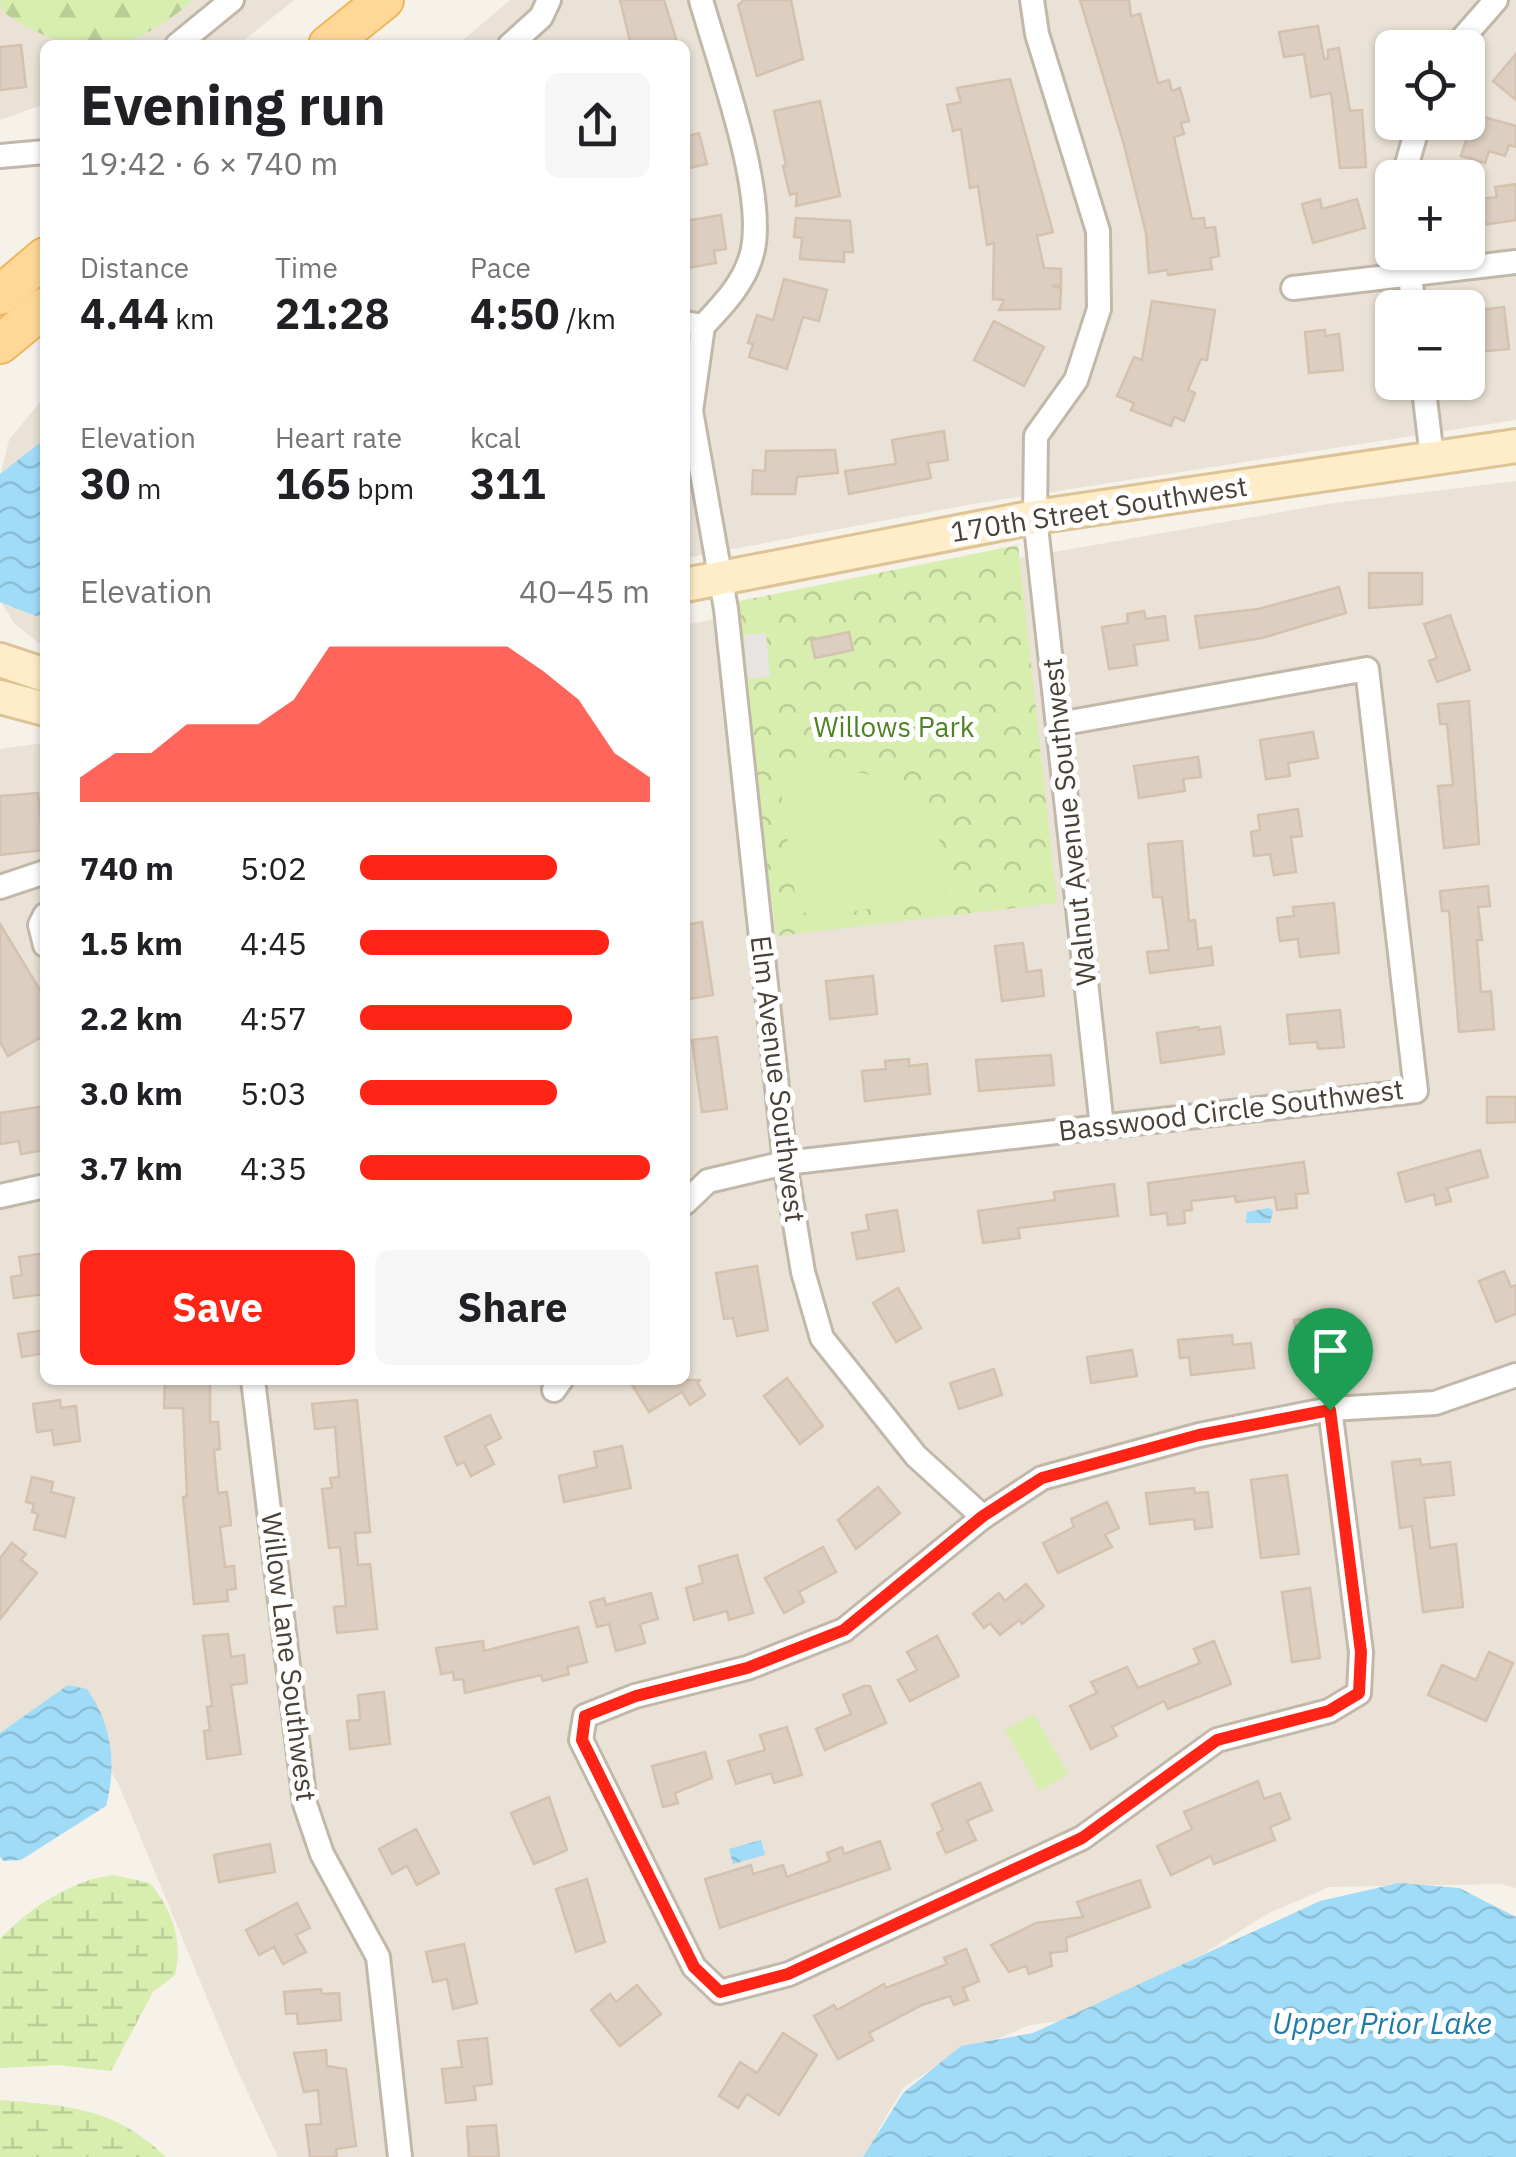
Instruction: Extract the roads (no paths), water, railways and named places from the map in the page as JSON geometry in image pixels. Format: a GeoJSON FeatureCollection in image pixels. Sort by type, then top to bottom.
{"type":"FeatureCollection","features":[{"type":"Feature","properties":{"kind":"main road"},"geometry":{"type":"LineString","coordinates":[[334,40],[384,0]]}},
{"type":"Feature","properties":{"kind":"main road"},"geometry":{"type":"LineString","coordinates":[[0,295],[40,261]]}},
{"type":"Feature","properties":{"kind":"main road"},"geometry":{"type":"LineString","coordinates":[[0,344],[40,310]]}},
{"type":"Feature","properties":{"kind":"street"},"geometry":{"type":"LineString","coordinates":[[183,40],[232,0]]}},
{"type":"Feature","properties":{"kind":"street"},"geometry":{"type":"LineString","coordinates":[[515,40],[541,16],[549,0]]}},
{"type":"Feature","properties":{"kind":"street"},"geometry":{"type":"LineString","coordinates":[[694,325],[734,294],[753,252],[757,213],[701,0]]}},
{"type":"Feature","properties":{"kind":"street","name":"Walnut Avenue Southwest"},"geometry":{"type":"LineString","coordinates":[[1032,0],[1037,34],[1098,231],[1099,309],[1076,380],[1036,436],[1034,517],[1102,1126]]}},
{"type":"Feature","properties":{"kind":"street"},"geometry":{"type":"LineString","coordinates":[[1470,30],[1496,0]]}},
{"type":"Feature","properties":{"kind":"street"},"geometry":{"type":"LineString","coordinates":[[0,156],[40,152]]}},
{"type":"Feature","properties":{"kind":"street"},"geometry":{"type":"LineString","coordinates":[[1485,263],[1516,262]]}},
{"type":"Feature","properties":{"kind":"street"},"geometry":{"type":"LineString","coordinates":[[1293,288],[1379,270]]}},
{"type":"Feature","properties":{"kind":"street","name":"Elm Avenue Southwest"},"geometry":{"type":"LineString","coordinates":[[694,325],[691,412],[719,579],[785,1164],[803,1272],[822,1338],[916,1456],[983,1516]]}},
{"type":"Feature","properties":{"kind":"street"},"geometry":{"type":"LineString","coordinates":[[1424,400],[1432,457]]}},
{"type":"Feature","properties":{"kind":"street","name":"170th Street Southwest"},"geometry":{"type":"LineString","coordinates":[[690,584],[1034,517],[1516,446]]}},
{"type":"Feature","properties":{"kind":"street"},"geometry":{"type":"LineString","coordinates":[[0,660],[40,673]]}},
{"type":"Feature","properties":{"kind":"street","name":"Basswood Circle Southwest"},"geometry":{"type":"LineString","coordinates":[[690,1197],[708,1181],[785,1164],[1416,1090],[1367,668],[1058,724]]}},
{"type":"Feature","properties":{"kind":"street"},"geometry":{"type":"LineString","coordinates":[[0,698],[40,708]]}},
{"type":"Feature","properties":{"kind":"street"},"geometry":{"type":"LineString","coordinates":[[0,887],[40,874]]}},
{"type":"Feature","properties":{"kind":"street"},"geometry":{"type":"LineString","coordinates":[[0,1196],[40,1187]]}},
{"type":"Feature","properties":{"kind":"street"},"geometry":{"type":"LineString","coordinates":[[1330,1410],[1361,1652],[1359,1693],[1329,1711],[1217,1740],[1082,1838],[788,1974],[720,1992],[694,1967],[582,1740],[585,1716],[636,1696],[747,1668],[844,1630],[983,1516],[1042,1478],[1199,1435],[1330,1410],[1435,1403],[1516,1375]]}},
{"type":"Feature","properties":{"kind":"street","name":"Willow Lane Southwest"},"geometry":{"type":"LineString","coordinates":[[254,1385],[306,1804],[322,1854],[378,1957],[400,2157]]}},
{"type":"Feature","properties":{"kind":"water"},"geometry":{"type":"Polygon","coordinates":[[[40,443],[40,615],[0,602],[0,474],[40,443]]]}},
{"type":"Feature","properties":{"kind":"water"},"geometry":{"type":"Polygon","coordinates":[[[1269,1208],[1273,1211],[1270,1223],[1246,1223],[1247,1212],[1269,1208]]]}},
{"type":"Feature","properties":{"kind":"water"},"geometry":{"type":"Polygon","coordinates":[[[68,1685],[87,1689],[107,1731],[111,1775],[106,1806],[21,1860],[4,1861],[0,1857],[0,1733],[68,1685]]]}},
{"type":"Feature","properties":{"kind":"water"},"geometry":{"type":"Polygon","coordinates":[[[761,1840],[765,1855],[733,1864],[729,1849],[761,1840]]]}},
{"type":"Feature","properties":{"kind":"water","name":"Upper Prior Lake"},"geometry":{"type":"Polygon","coordinates":[[[1399,1883],[1459,1888],[1516,1917],[1516,2157],[863,2157],[903,2093],[961,2046],[1033,2033],[1320,1901],[1399,1883]]]}},
{"type":"Feature","properties":{"kind":"park label","name":"Willows Park"},"geometry":{"type":"Point","coordinates":[894,727]}}]}
